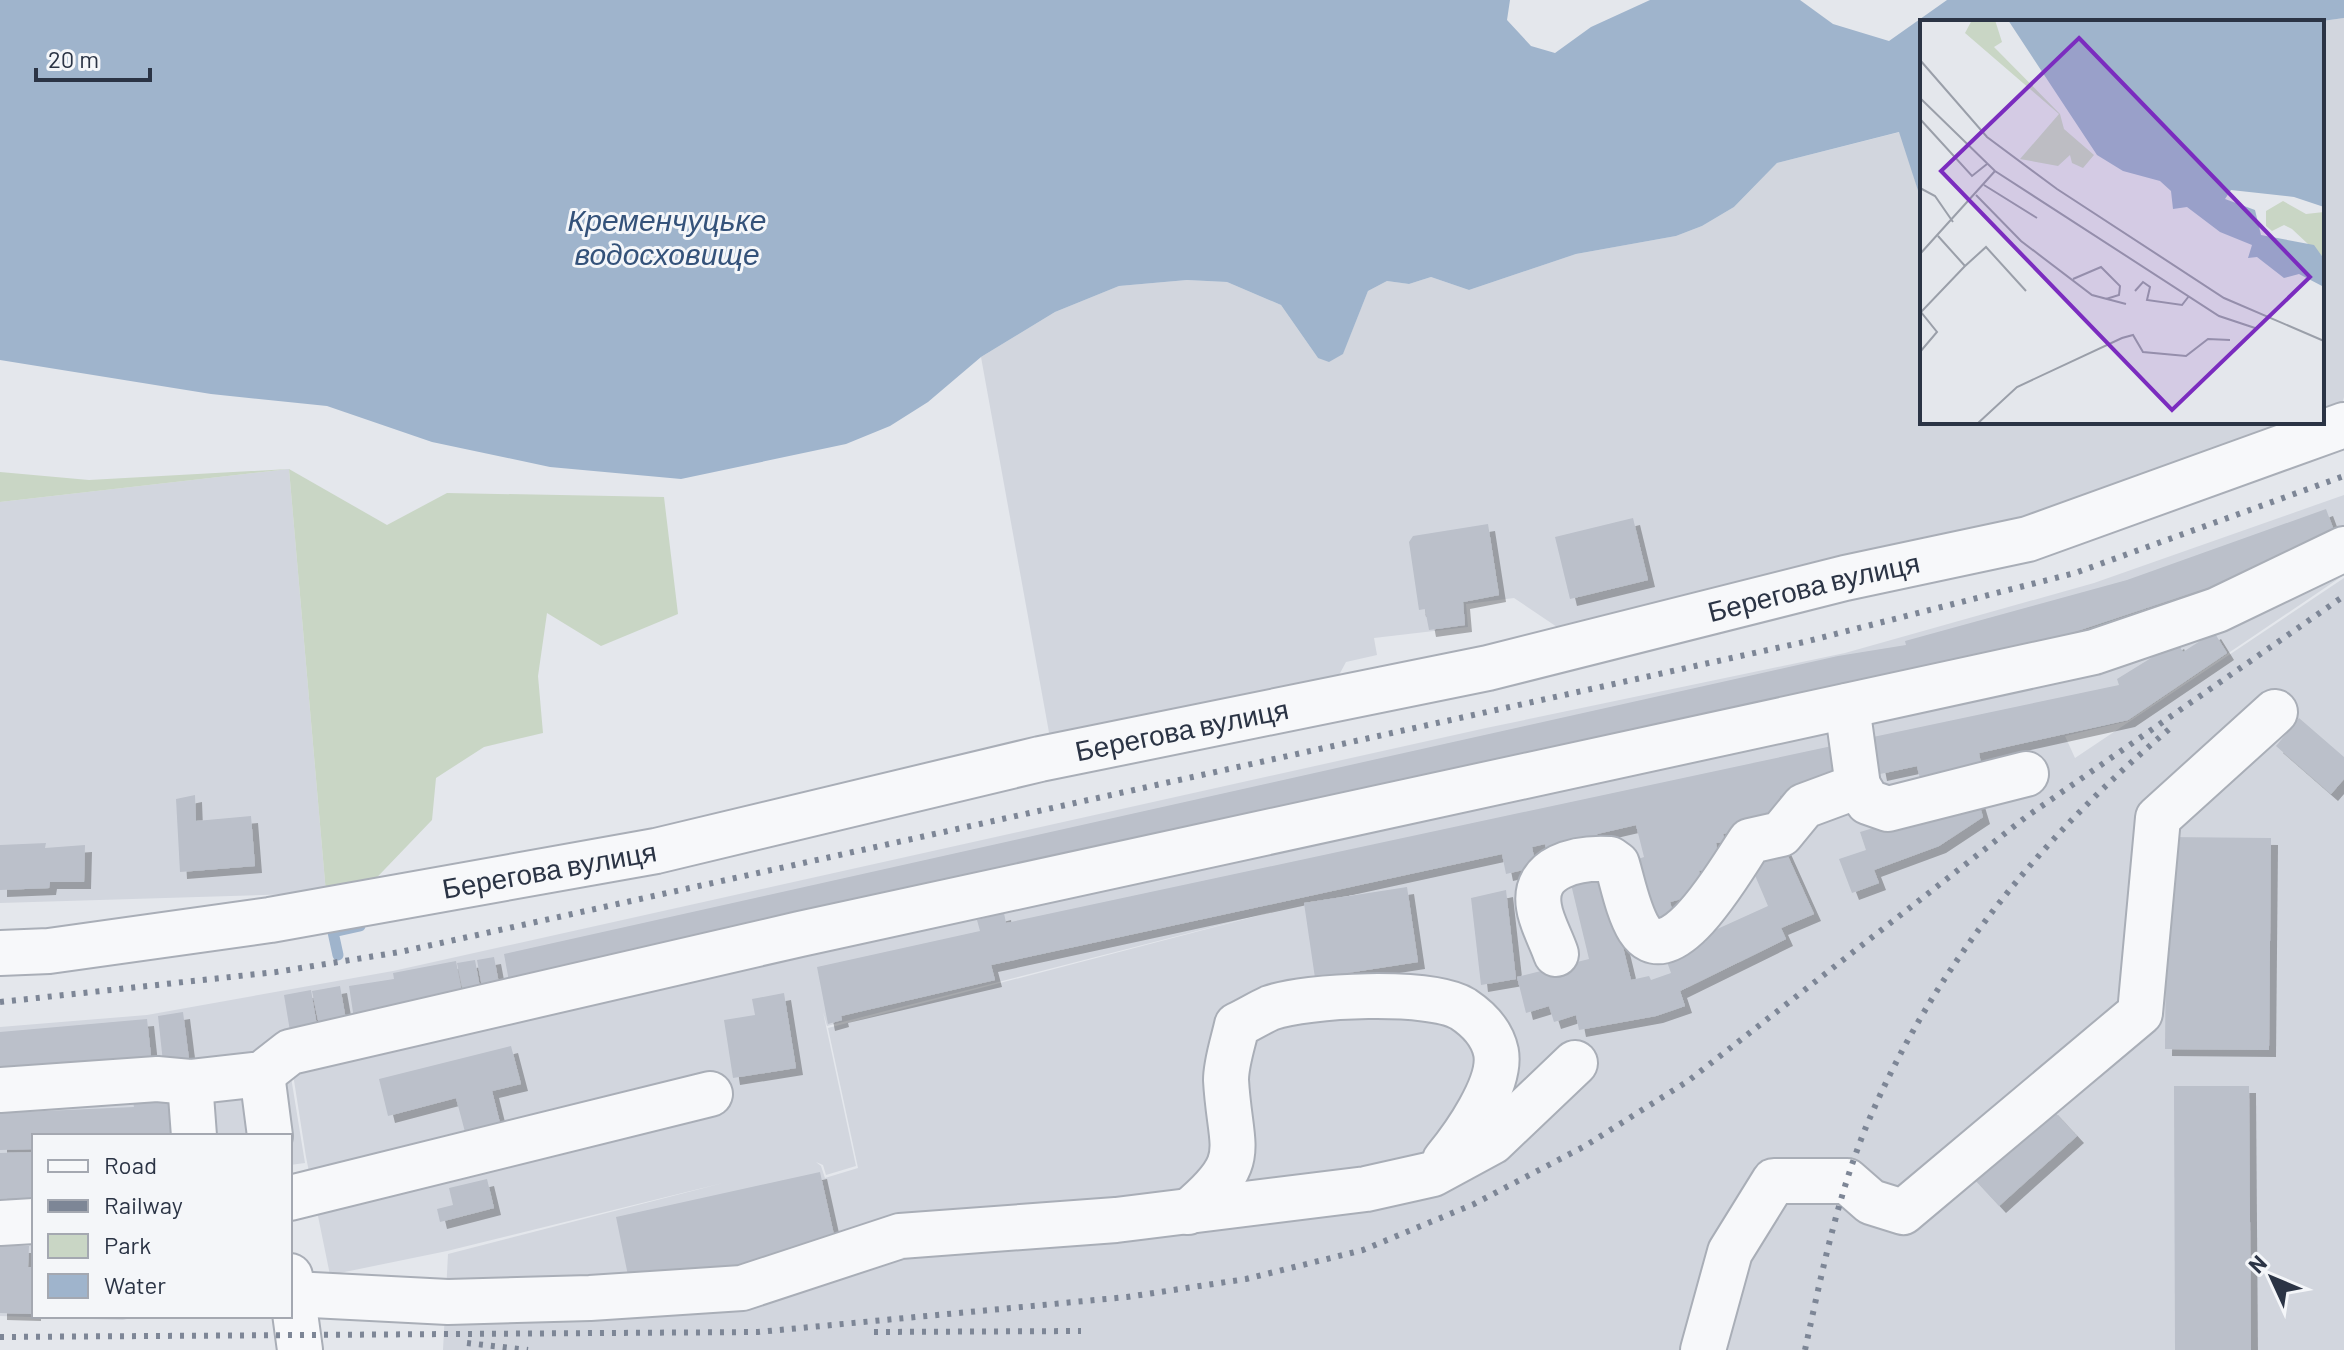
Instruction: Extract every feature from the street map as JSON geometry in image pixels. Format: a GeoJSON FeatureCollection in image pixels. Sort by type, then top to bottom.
{"type":"FeatureCollection","features":[{"type":"Feature","properties":{"kind":"street","name":"Берегова вулиця"},"geometry":{"type":"LineString","coordinates":[[0,953],[49,951],[270,920],[656,851],[1040,759],[1488,668],[1845,578],[2028,539],[2344,425]]}},
{"type":"Feature","properties":{"kind":"street"},"geometry":{"type":"LineString","coordinates":[[0,1090],[157,1079],[190,1082],[262,1074],[284,1054],[800,934],[2094,652],[2217,610],[2344,549]]}},
{"type":"Feature","properties":{"kind":"street"},"geometry":{"type":"LineString","coordinates":[[1847,706],[1858,786],[1868,802],[1888,809],[2026,774]]}},
{"type":"Feature","properties":{"kind":"street"},"geometry":{"type":"LineString","coordinates":[[1703,1350],[1730,1252],[1774,1181],[1847,1181],[1871,1202],[1903,1212],[2140,1013],[2158,818],[2275,712]]}},
{"type":"Feature","properties":{"kind":"street"},"geometry":{"type":"LineString","coordinates":[[1556,954],[1538,900],[1538,888],[1551,870],[1563,864],[1610,859],[1617,864],[1640,931],[1649,939],[1664,941],[1691,926],[1750,841],[1781,834],[1804,806],[1858,786]]}},
{"type":"Feature","properties":{"kind":"street"},"geometry":{"type":"LineString","coordinates":[[1188,1212],[1224,1177],[1234,1158],[1226,1076],[1237,1025],[1271,1008],[1330,997],[1398,996],[1461,1007],[1486,1027],[1497,1053],[1488,1092],[1470,1129],[1433,1174]]}},
{"type":"Feature","properties":{"kind":"street"},"geometry":{"type":"LineString","coordinates":[[292,1285],[448,1302],[590,1298],[742,1288],[900,1236],[1188,1212],[1366,1189],[1433,1174],[1492,1142],[1575,1063]]}},
{"type":"Feature","properties":{"kind":"street"},"geometry":{"type":"LineString","coordinates":[[262,1074],[270,1134]]}},
{"type":"Feature","properties":{"kind":"street"},"geometry":{"type":"LineString","coordinates":[[190,1082],[194,1134]]}},
{"type":"Feature","properties":{"kind":"street"},"geometry":{"type":"LineString","coordinates":[[292,1198],[710,1094]]}},
{"type":"Feature","properties":{"kind":"street"},"geometry":{"type":"LineString","coordinates":[[0,1223],[32,1221]]}},
{"type":"Feature","properties":{"kind":"street"},"geometry":{"type":"LineString","coordinates":[[292,1292],[300,1350]]}},
{"type":"Feature","properties":{"kind":"shaded area"},"geometry":{"type":"Polygon","coordinates":[[[2344,18],[2344,397],[2341,409],[2324,415],[2324,21],[2344,18]]]}},
{"type":"Feature","properties":{"kind":"shaded area"},"geometry":{"type":"Polygon","coordinates":[[[1900,132],[1920,197],[1920,424],[2300,424],[2050,515],[1560,629],[1514,598],[1466,604],[1468,627],[1374,638],[1377,655],[1346,662],[1339,675],[1050,738],[981,357],[1055,312],[1119,286],[1187,280],[1227,282],[1281,305],[1318,358],[1343,353],[1368,291],[1387,281],[1409,284],[1431,277],[1469,290],[1576,254],[1676,236],[1702,226],[1734,207],[1777,163],[1900,132]]]}},
{"type":"Feature","properties":{"kind":"shaded area"},"geometry":{"type":"Polygon","coordinates":[[[289,469],[326,893],[0,903],[0,502],[289,469]]]}},
{"type":"Feature","properties":{"kind":"shaded area"},"geometry":{"type":"Polygon","coordinates":[[[2344,495],[2344,575],[2128,721],[2065,736],[2075,758],[2344,578],[2344,1350],[443,1350],[448,1254],[723,1183],[447,1251],[330,1275],[293,1074],[744,968],[290,1071],[305,1163],[292,1165],[292,1134],[32,1134],[32,1317],[0,1316],[0,1027],[147,1015],[393,971],[1486,728],[1845,653],[2094,583],[2344,495]],[[1364,888],[827,1026],[823,1012],[856,1166],[826,1175],[823,1165],[816,1162],[825,1178],[858,1168],[828,1028],[1364,888]]]}},
{"type":"Feature","properties":{"kind":"shaded area"},"geometry":{"type":"Polygon","coordinates":[[[62,1318],[130,1318],[123,1320],[62,1318]]]}},
{"type":"Feature","properties":{"kind":"green space"},"geometry":{"type":"Polygon","coordinates":[[[289,469],[387,525],[447,493],[664,497],[678,614],[601,646],[547,613],[538,676],[543,733],[484,747],[436,778],[432,820],[361,894],[326,893],[289,469]]]}},
{"type":"Feature","properties":{"kind":"green space"},"geometry":{"type":"Polygon","coordinates":[[[289,469],[0,502],[0,472],[89,480],[289,469]]]}},
{"type":"Feature","properties":{"kind":"water","name":"Кременчуцьке водосховище"},"geometry":{"type":"Polygon","coordinates":[[[0,0],[1510,0],[1507,20],[1531,46],[1555,53],[1591,27],[1650,0],[1800,0],[1833,24],[1889,41],[1947,0],[2344,0],[2344,18],[2324,21],[1920,20],[1920,197],[1899,132],[1777,163],[1734,207],[1702,226],[1676,236],[1576,254],[1469,290],[1431,277],[1409,284],[1387,281],[1368,291],[1343,354],[1329,362],[1318,358],[1281,305],[1227,282],[1187,280],[1119,286],[1055,312],[981,357],[928,402],[890,426],[846,444],[681,479],[550,467],[432,442],[327,406],[211,394],[0,360],[0,0]]]}},
{"type":"Feature","properties":{"kind":"building"},"geometry":{"type":"Polygon","coordinates":[[[2326,509],[2339,544],[2026,648],[510,987],[504,954],[1838,656],[1906,645],[1905,641],[2127,580],[2326,509]]]}},
{"type":"Feature","properties":{"kind":"building"},"geometry":{"type":"Polygon","coordinates":[[[1633,518],[1648,580],[1570,599],[1555,537],[1633,518]]]}},
{"type":"Feature","properties":{"kind":"building"},"geometry":{"type":"Polygon","coordinates":[[[1488,524],[1499,595],[1463,602],[1465,625],[1429,630],[1425,609],[1419,610],[1409,542],[1413,536],[1488,524]]]}},
{"type":"Feature","properties":{"kind":"building"},"geometry":{"type":"Polygon","coordinates":[[[2214,632],[2227,653],[2128,720],[1979,753],[1984,780],[1923,792],[1917,766],[1880,774],[1873,737],[2119,685],[2117,679],[2177,642],[2183,652],[2214,632]]]}},
{"type":"Feature","properties":{"kind":"building"},"geometry":{"type":"Polygon","coordinates":[[[2299,718],[2344,757],[2344,779],[2331,794],[2276,746],[2299,718]]]}},
{"type":"Feature","properties":{"kind":"building"},"geometry":{"type":"Polygon","coordinates":[[[1832,746],[1840,782],[1780,796],[1785,820],[1723,834],[1725,842],[1716,843],[1720,866],[1699,871],[1704,893],[1670,902],[1674,917],[1650,921],[1635,860],[1644,857],[1636,825],[1597,834],[1601,854],[1550,865],[1545,844],[1532,847],[1536,867],[1506,874],[1502,854],[991,965],[995,980],[841,1016],[842,1020],[828,1024],[817,967],[980,931],[977,920],[1004,913],[1006,923],[1832,746]]]}},
{"type":"Feature","properties":{"kind":"building"},"geometry":{"type":"Polygon","coordinates":[[[195,795],[196,821],[251,816],[255,866],[180,872],[176,799],[195,795]]]}},
{"type":"Feature","properties":{"kind":"building"},"geometry":{"type":"Polygon","coordinates":[[[1977,797],[1983,817],[1939,846],[1874,870],[1879,883],[1852,893],[1839,859],[1866,850],[1860,832],[1977,797]]]}},
{"type":"Feature","properties":{"kind":"building"},"geometry":{"type":"Polygon","coordinates":[[[2167,837],[2271,838],[2269,1050],[2165,1049],[2167,837]]]}},
{"type":"Feature","properties":{"kind":"building"},"geometry":{"type":"Polygon","coordinates":[[[46,843],[45,848],[85,845],[84,882],[50,882],[49,888],[0,890],[0,845],[46,843]]]}},
{"type":"Feature","properties":{"kind":"building"},"geometry":{"type":"Polygon","coordinates":[[[1782,843],[1814,914],[1781,928],[1786,939],[1680,991],[1685,1006],[1656,1016],[1579,1030],[1576,1015],[1554,1022],[1549,1006],[1526,1013],[1517,977],[1589,959],[1569,876],[1604,869],[1631,980],[1649,976],[1651,980],[1671,973],[1666,959],[1706,941],[1704,935],[1768,906],[1748,859],[1782,843]]]}},
{"type":"Feature","properties":{"kind":"building"},"geometry":{"type":"Polygon","coordinates":[[[1407,887],[1418,962],[1315,978],[1304,903],[1407,887]]]}},
{"type":"Feature","properties":{"kind":"building"},"geometry":{"type":"Polygon","coordinates":[[[1506,890],[1516,979],[1481,985],[1471,898],[1506,890]]]}},
{"type":"Feature","properties":{"kind":"building"},"geometry":{"type":"Polygon","coordinates":[[[494,957],[500,989],[483,992],[477,960],[494,957]]]}},
{"type":"Feature","properties":{"kind":"building"},"geometry":{"type":"Polygon","coordinates":[[[475,960],[481,993],[464,996],[457,963],[475,960]]]}},
{"type":"Feature","properties":{"kind":"building"},"geometry":{"type":"Polygon","coordinates":[[[456,961],[463,998],[354,1019],[349,986],[394,979],[393,973],[456,961]]]}},
{"type":"Feature","properties":{"kind":"building"},"geometry":{"type":"Polygon","coordinates":[[[340,986],[346,1020],[319,1025],[312,991],[340,986]]]}},
{"type":"Feature","properties":{"kind":"building"},"geometry":{"type":"Polygon","coordinates":[[[311,990],[317,1026],[290,1031],[284,995],[311,990]]]}},
{"type":"Feature","properties":{"kind":"building"},"geometry":{"type":"Polygon","coordinates":[[[784,993],[796,1068],[733,1078],[724,1020],[755,1015],[752,999],[784,993]]]}},
{"type":"Feature","properties":{"kind":"building"},"geometry":{"type":"Polygon","coordinates":[[[183,1012],[189,1059],[163,1062],[158,1016],[183,1012]]]}},
{"type":"Feature","properties":{"kind":"building"},"geometry":{"type":"Polygon","coordinates":[[[147,1019],[151,1056],[0,1069],[0,1032],[147,1019]]]}},
{"type":"Feature","properties":{"kind":"building"},"geometry":{"type":"Polygon","coordinates":[[[511,1046],[521,1084],[492,1091],[500,1123],[465,1132],[456,1098],[388,1116],[379,1079],[511,1046]]]}},
{"type":"Feature","properties":{"kind":"building"},"geometry":{"type":"Polygon","coordinates":[[[2174,1086],[2249,1086],[2251,1350],[2175,1350],[2174,1086]]]}},
{"type":"Feature","properties":{"kind":"building"},"geometry":{"type":"Polygon","coordinates":[[[171,1098],[173,1134],[32,1134],[32,1149],[0,1150],[0,1113],[134,1107],[133,1102],[171,1098]]]}},
{"type":"Feature","properties":{"kind":"building"},"geometry":{"type":"Polygon","coordinates":[[[2051,1108],[2077,1136],[1999,1206],[1973,1178],[2051,1108]]]}},
{"type":"Feature","properties":{"kind":"building"},"geometry":{"type":"Polygon","coordinates":[[[32,1152],[32,1198],[0,1199],[0,1153],[32,1152]]]}},
{"type":"Feature","properties":{"kind":"building"},"geometry":{"type":"Polygon","coordinates":[[[820,1172],[836,1244],[631,1290],[616,1217],[820,1172]]]}},
{"type":"Feature","properties":{"kind":"building"},"geometry":{"type":"Polygon","coordinates":[[[487,1179],[494,1208],[440,1222],[437,1209],[453,1205],[449,1188],[487,1179]]]}},
{"type":"Feature","properties":{"kind":"building"},"geometry":{"type":"Polygon","coordinates":[[[0,1246],[29,1246],[32,1314],[0,1313],[0,1246]]]}},
{"type":"Feature","properties":{"kind":"waterway"},"geometry":{"type":"LineString","coordinates":[[338,955],[333,932],[360,926]]}},
{"type":"Feature","properties":{"kind":"railway"},"geometry":{"type":"LineString","coordinates":[[0,1002],[276,972],[400,952],[1804,642],[2075,573],[2344,476]]}},
{"type":"Feature","properties":{"kind":"railway"},"geometry":{"type":"LineString","coordinates":[[0,1337],[758,1332],[1127,1297],[1246,1279],[1363,1250],[1474,1204],[1585,1146],[1688,1081],[2026,817],[2344,596]]}},
{"type":"Feature","properties":{"kind":"railway"},"geometry":{"type":"LineString","coordinates":[[1805,1350],[1846,1181],[1866,1127],[1923,1013],[1995,908],[2036,859],[2079,812],[2173,726]]}},
{"type":"Feature","properties":{"kind":"railway"},"geometry":{"type":"LineString","coordinates":[[874,1332],[1081,1331]]}},
{"type":"Feature","properties":{"kind":"railway"},"geometry":{"type":"LineString","coordinates":[[467,1343],[528,1350]]}}]}
